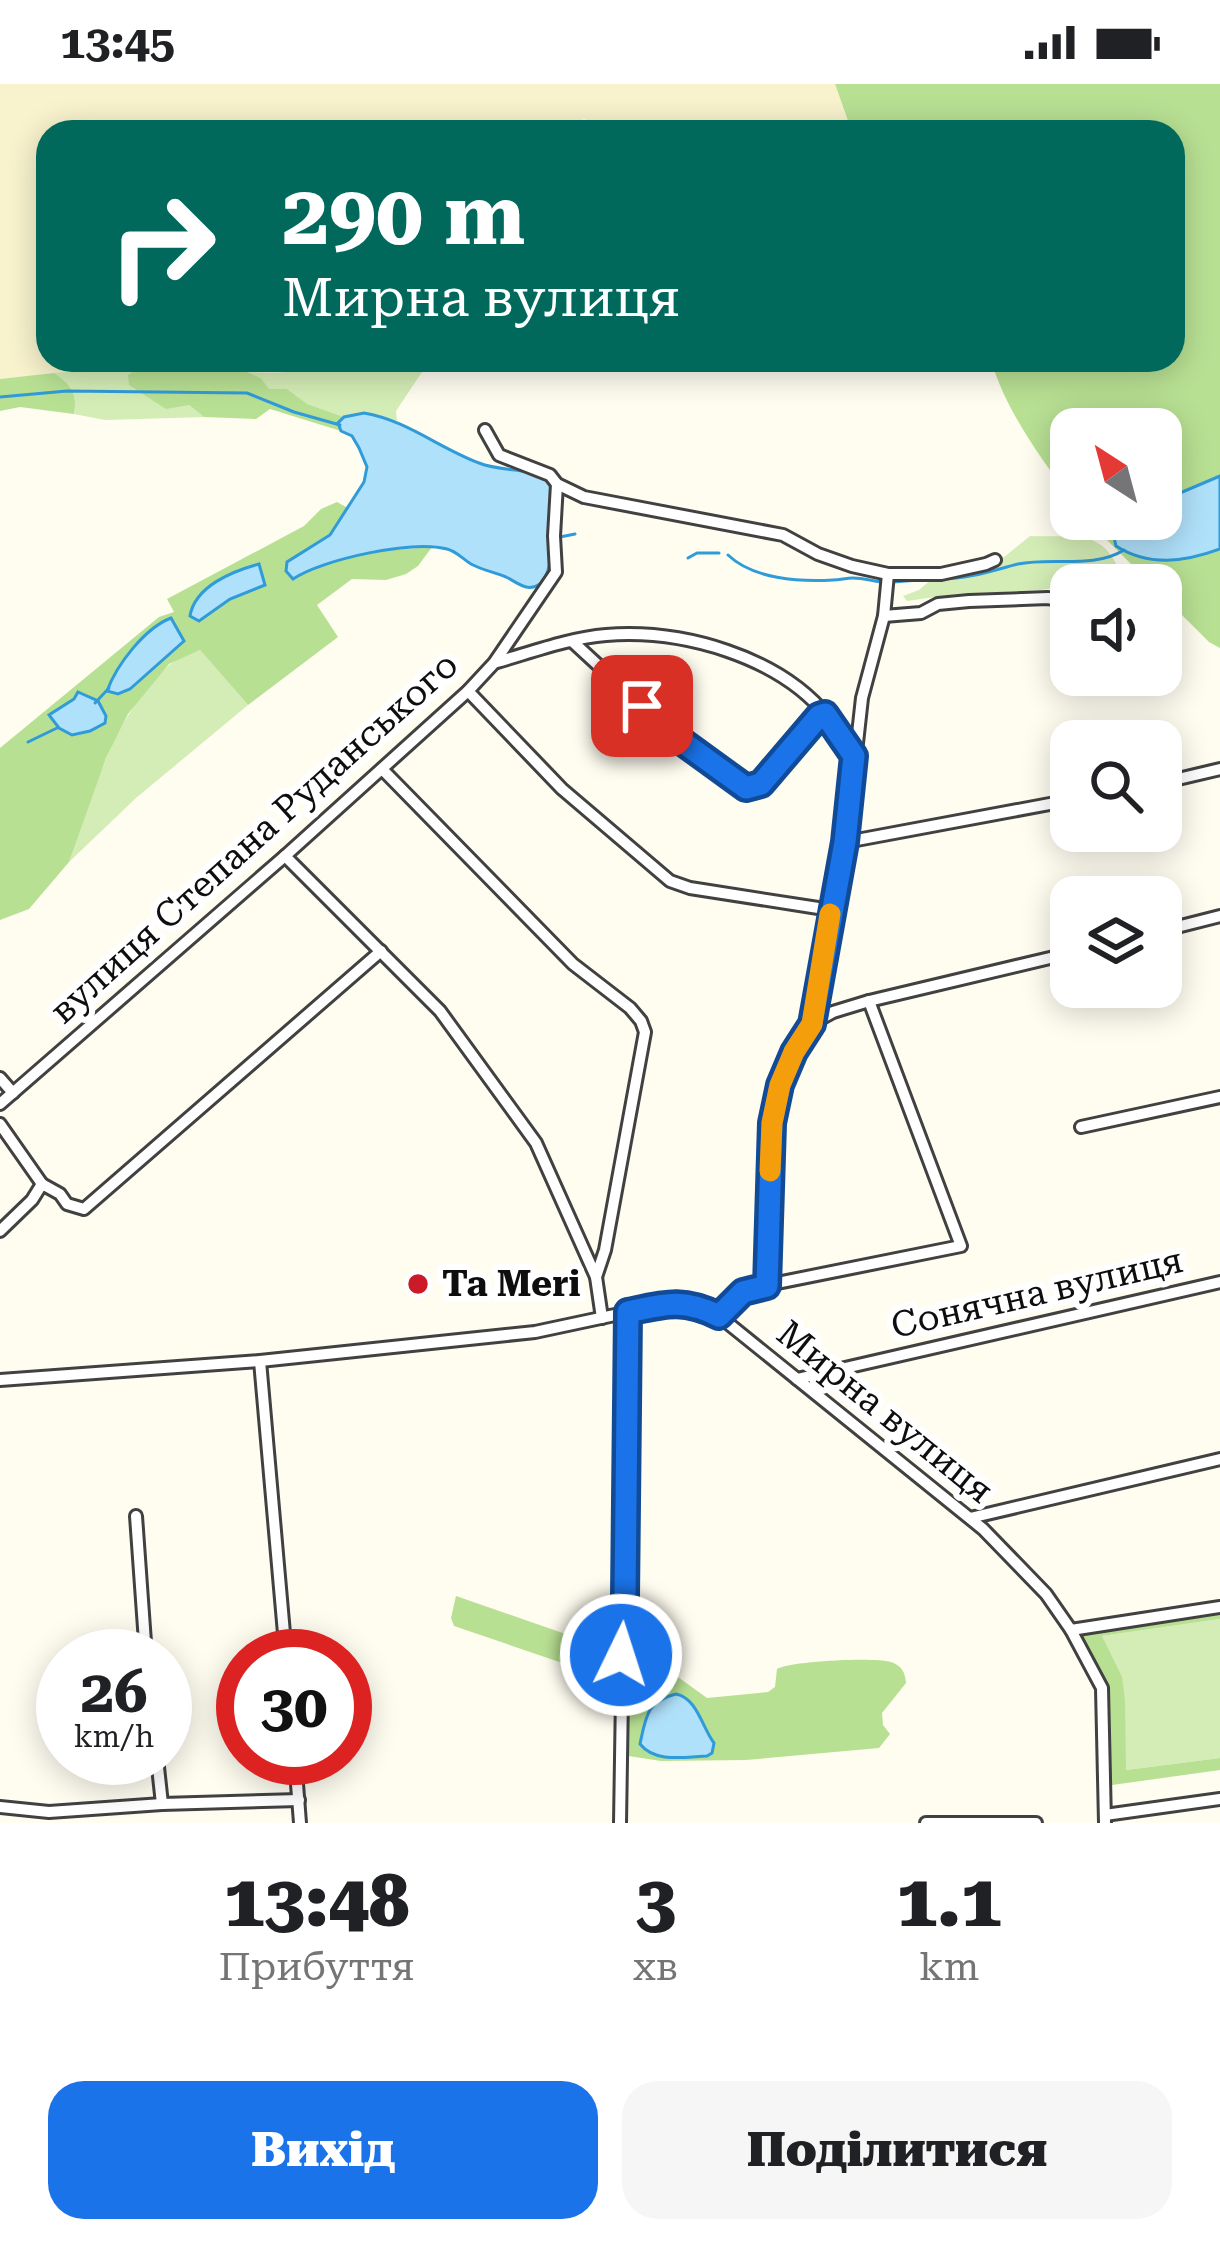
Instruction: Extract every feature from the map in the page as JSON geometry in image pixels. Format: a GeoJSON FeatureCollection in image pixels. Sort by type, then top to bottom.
{"type":"FeatureCollection","features":[{"type":"Feature","properties":{"kind":"street"},"geometry":{"type":"LineString","coordinates":[[485,430],[499,455],[550,476],[584,497],[783,536],[852,566],[888,574],[941,574],[995,560]]}},
{"type":"Feature","properties":{"kind":"street","name":"вулиця Степана Руданського"},"geometry":{"type":"LineString","coordinates":[[0,1104],[285,856],[494,663],[556,572],[557,484]]}},
{"type":"Feature","properties":{"kind":"street"},"geometry":{"type":"LineString","coordinates":[[767,1286],[772,1123],[780,1085],[812,1024],[845,842],[862,698],[884,616],[888,574]]}},
{"type":"Feature","properties":{"kind":"street"},"geometry":{"type":"LineString","coordinates":[[884,616],[921,613],[938,604],[1050,598]]}},
{"type":"Feature","properties":{"kind":"street"},"geometry":{"type":"LineString","coordinates":[[494,663],[606,635],[717,646],[751,658],[785,680],[825,714],[854,756]]}},
{"type":"Feature","properties":{"kind":"street"},"geometry":{"type":"LineString","coordinates":[[572,642],[677,738],[746,788],[761,784],[825,714]]}},
{"type":"Feature","properties":{"kind":"street"},"geometry":{"type":"LineString","coordinates":[[468,691],[562,788],[670,881],[831,910]]}},
{"type":"Feature","properties":{"kind":"street"},"geometry":{"type":"LineString","coordinates":[[382,769],[573,964],[641,1021],[645,1032],[596,1277]]}},
{"type":"Feature","properties":{"kind":"street"},"geometry":{"type":"LineString","coordinates":[[1182,779],[1220,769]]}},
{"type":"Feature","properties":{"kind":"street"},"geometry":{"type":"LineString","coordinates":[[845,842],[1050,804]]}},
{"type":"Feature","properties":{"kind":"street"},"geometry":{"type":"LineString","coordinates":[[285,856],[440,1011],[536,1143],[596,1277],[602,1318]]}},
{"type":"Feature","properties":{"kind":"street"},"geometry":{"type":"LineString","coordinates":[[1182,926],[1220,916]]}},
{"type":"Feature","properties":{"kind":"street"},"geometry":{"type":"LineString","coordinates":[[0,1124],[42,1184],[67,1204],[84,1209],[381,951]]}},
{"type":"Feature","properties":{"kind":"street"},"geometry":{"type":"LineString","coordinates":[[812,1024],[869,1001],[1050,958]]}},
{"type":"Feature","properties":{"kind":"street"},"geometry":{"type":"LineString","coordinates":[[719,1316],[743,1292],[961,1246],[869,1001]]}},
{"type":"Feature","properties":{"kind":"street"},"geometry":{"type":"LineString","coordinates":[[0,1078],[13,1093]]}},
{"type":"Feature","properties":{"kind":"street"},"geometry":{"type":"LineString","coordinates":[[1081,1127],[1220,1097]]}},
{"type":"Feature","properties":{"kind":"street"},"geometry":{"type":"LineString","coordinates":[[0,1232],[42,1184]]}},
{"type":"Feature","properties":{"kind":"street","name":"Сонячна вулиця"},"geometry":{"type":"LineString","coordinates":[[796,1379],[1220,1282]]}},
{"type":"Feature","properties":{"kind":"street","name":"Мирна вулиця"},"geometry":{"type":"LineString","coordinates":[[0,1381],[260,1361],[536,1332],[680,1302],[702,1307],[970,1518],[1022,1566],[1071,1630],[1102,1688],[1105,1819]]}},
{"type":"Feature","properties":{"kind":"street"},"geometry":{"type":"LineString","coordinates":[[620,1823],[628,1312]]}},
{"type":"Feature","properties":{"kind":"street"},"geometry":{"type":"LineString","coordinates":[[260,1361],[284,1629]]}},
{"type":"Feature","properties":{"kind":"street"},"geometry":{"type":"LineString","coordinates":[[970,1518],[1220,1459]]}},
{"type":"Feature","properties":{"kind":"street"},"geometry":{"type":"LineString","coordinates":[[136,1516],[144,1629]]}},
{"type":"Feature","properties":{"kind":"street"},"geometry":{"type":"LineString","coordinates":[[1071,1630],[1220,1607]]}},
{"type":"Feature","properties":{"kind":"street"},"geometry":{"type":"LineString","coordinates":[[160,1785],[162,1804]]}},
{"type":"Feature","properties":{"kind":"street"},"geometry":{"type":"LineString","coordinates":[[298,1785],[300,1823]]}},
{"type":"Feature","properties":{"kind":"street"},"geometry":{"type":"LineString","coordinates":[[1105,1819],[1220,1799]]}},
{"type":"Feature","properties":{"kind":"street"},"geometry":{"type":"LineString","coordinates":[[0,1807],[49,1812],[299,1800]]}},
{"type":"Feature","properties":{"kind":"street"},"geometry":{"type":"LineString","coordinates":[[926,1823],[1036,1823]]}},
{"type":"Feature","properties":{"kind":"shaded area"},"geometry":{"type":"Polygon","coordinates":[[[0,84],[835,84],[848,120],[36,120],[36,372],[71,372],[0,379],[0,84]]]}},
{"type":"Feature","properties":{"kind":"green space"},"geometry":{"type":"Polygon","coordinates":[[[835,84],[1220,84],[1220,476],[1182,492],[1182,408],[1050,408],[1050,470],[995,372],[1185,372],[1185,120],[848,120],[835,84]]]}},
{"type":"Feature","properties":{"kind":"green space"},"geometry":{"type":"Polygon","coordinates":[[[132,372],[128,375],[204,417],[105,420],[74,414],[72,390],[54,373],[132,372]]]}},
{"type":"Feature","properties":{"kind":"green space"},"geometry":{"type":"Polygon","coordinates":[[[247,372],[422,372],[396,411],[397,421],[364,413],[344,417],[306,404],[287,389],[269,390],[261,378],[247,372]]]}},
{"type":"Feature","properties":{"kind":"green space"},"geometry":{"type":"Polygon","coordinates":[[[247,372],[261,378],[269,389],[287,389],[307,404],[344,417],[338,423],[341,431],[270,409],[256,419],[204,417],[189,405],[166,409],[129,385],[128,375],[247,372]]]}},
{"type":"Feature","properties":{"kind":"green space"},"geometry":{"type":"Polygon","coordinates":[[[54,373],[72,390],[74,414],[20,407],[0,411],[0,379],[54,373]]]}},
{"type":"Feature","properties":{"kind":"green space"},"geometry":{"type":"Polygon","coordinates":[[[337,502],[348,508],[330,535],[287,563],[311,567],[381,551],[432,547],[406,574],[386,580],[352,579],[317,605],[338,637],[248,705],[200,650],[169,664],[128,714],[106,758],[69,862],[29,909],[0,920],[0,748],[159,617],[174,612],[167,599],[304,526],[321,509],[337,502]]]}},
{"type":"Feature","properties":{"kind":"green space"},"geometry":{"type":"Polygon","coordinates":[[[1030,536],[1090,540],[1107,550],[1116,564],[1050,564],[1050,589],[907,601],[903,596],[932,579],[993,566],[1030,536]]]}},
{"type":"Feature","properties":{"kind":"green space"},"geometry":{"type":"Polygon","coordinates":[[[1107,540],[1126,540],[1167,561],[1220,549],[1220,648],[1182,615],[1182,564],[1131,564],[1107,540]]]}},
{"type":"Feature","properties":{"kind":"green space"},"geometry":{"type":"Polygon","coordinates":[[[200,650],[248,705],[136,798],[69,862],[106,758],[132,710],[167,667],[200,650]]]}},
{"type":"Feature","properties":{"kind":"green space"},"geometry":{"type":"Polygon","coordinates":[[[456,1596],[629,1656],[643,1670],[678,1677],[707,1698],[768,1692],[775,1687],[777,1669],[815,1662],[891,1662],[902,1670],[906,1683],[882,1713],[890,1734],[879,1748],[746,1760],[661,1761],[622,1755],[621,1683],[454,1626],[456,1596]]]}},
{"type":"Feature","properties":{"kind":"green space"},"geometry":{"type":"Polygon","coordinates":[[[1220,1610],[1220,1619],[1102,1636],[1122,1677],[1126,1770],[1220,1758],[1220,1770],[1105,1786],[1103,1696],[1071,1630],[1220,1610]]]}},
{"type":"Feature","properties":{"kind":"green space"},"geometry":{"type":"Polygon","coordinates":[[[1220,1619],[1220,1758],[1125,1770],[1125,1700],[1102,1636],[1220,1619]]]}},
{"type":"Feature","properties":{"kind":"water"},"geometry":{"type":"Polygon","coordinates":[[[364,413],[394,422],[479,463],[535,474],[552,483],[551,552],[540,584],[522,586],[450,550],[432,547],[368,553],[293,579],[286,571],[287,562],[330,535],[364,482],[367,467],[359,448],[338,423],[364,413]]]}},
{"type":"Feature","properties":{"kind":"water"},"geometry":{"type":"Polygon","coordinates":[[[1220,476],[1220,549],[1194,557],[1154,560],[1116,546],[1115,540],[1182,540],[1182,492],[1220,476]]]}},
{"type":"Feature","properties":{"kind":"water"},"geometry":{"type":"Polygon","coordinates":[[[259,564],[265,585],[230,599],[199,621],[190,616],[207,588],[259,564]]]}},
{"type":"Feature","properties":{"kind":"water"},"geometry":{"type":"Polygon","coordinates":[[[171,618],[184,641],[130,689],[118,694],[107,691],[133,648],[171,618]]]}},
{"type":"Feature","properties":{"kind":"water"},"geometry":{"type":"Polygon","coordinates":[[[78,692],[98,701],[106,716],[105,723],[72,735],[49,715],[78,692]]]}},
{"type":"Feature","properties":{"kind":"water"},"geometry":{"type":"Polygon","coordinates":[[[676,1694],[694,1707],[714,1743],[707,1756],[662,1756],[640,1744],[649,1711],[676,1694]]]}},
{"type":"Feature","properties":{"kind":"waterway"},"geometry":{"type":"LineString","coordinates":[[0,397],[67,391],[247,393],[340,425]]}},
{"type":"Feature","properties":{"kind":"waterway"},"geometry":{"type":"LineString","coordinates":[[560,537],[575,534]]}},
{"type":"Feature","properties":{"kind":"waterway"},"geometry":{"type":"LineString","coordinates":[[941,579],[1031,562],[1100,559],[1124,550]]}},
{"type":"Feature","properties":{"kind":"waterway"},"geometry":{"type":"LineString","coordinates":[[688,558],[719,553]]}},
{"type":"Feature","properties":{"kind":"waterway"},"geometry":{"type":"LineString","coordinates":[[728,555],[750,569],[777,577],[883,582]]}},
{"type":"Feature","properties":{"kind":"waterway"},"geometry":{"type":"LineString","coordinates":[[893,582],[931,579]]}},
{"type":"Feature","properties":{"kind":"waterway"},"geometry":{"type":"LineString","coordinates":[[95,703],[109,688]]}},
{"type":"Feature","properties":{"kind":"waterway"},"geometry":{"type":"LineString","coordinates":[[28,742],[57,728]]}},
{"type":"Feature","properties":{"kind":"slow traffic"},"geometry":{"type":"LineString","coordinates":[[770,1171],[780,1085],[812,1024],[830,914]]}},
{"type":"Feature","properties":{"kind":"place","name":"Ta Meri"},"geometry":{"type":"Point","coordinates":[418,1284]}},
{"type":"Feature","properties":{"kind":"route"},"geometry":{"type":"LineString","coordinates":[[621,1655],[628,1312],[680,1302],[719,1316],[743,1292],[767,1286],[772,1123],[780,1085],[812,1024],[845,842],[854,756],[825,714],[774,772],[761,784],[746,788],[642,706]]}}]}
